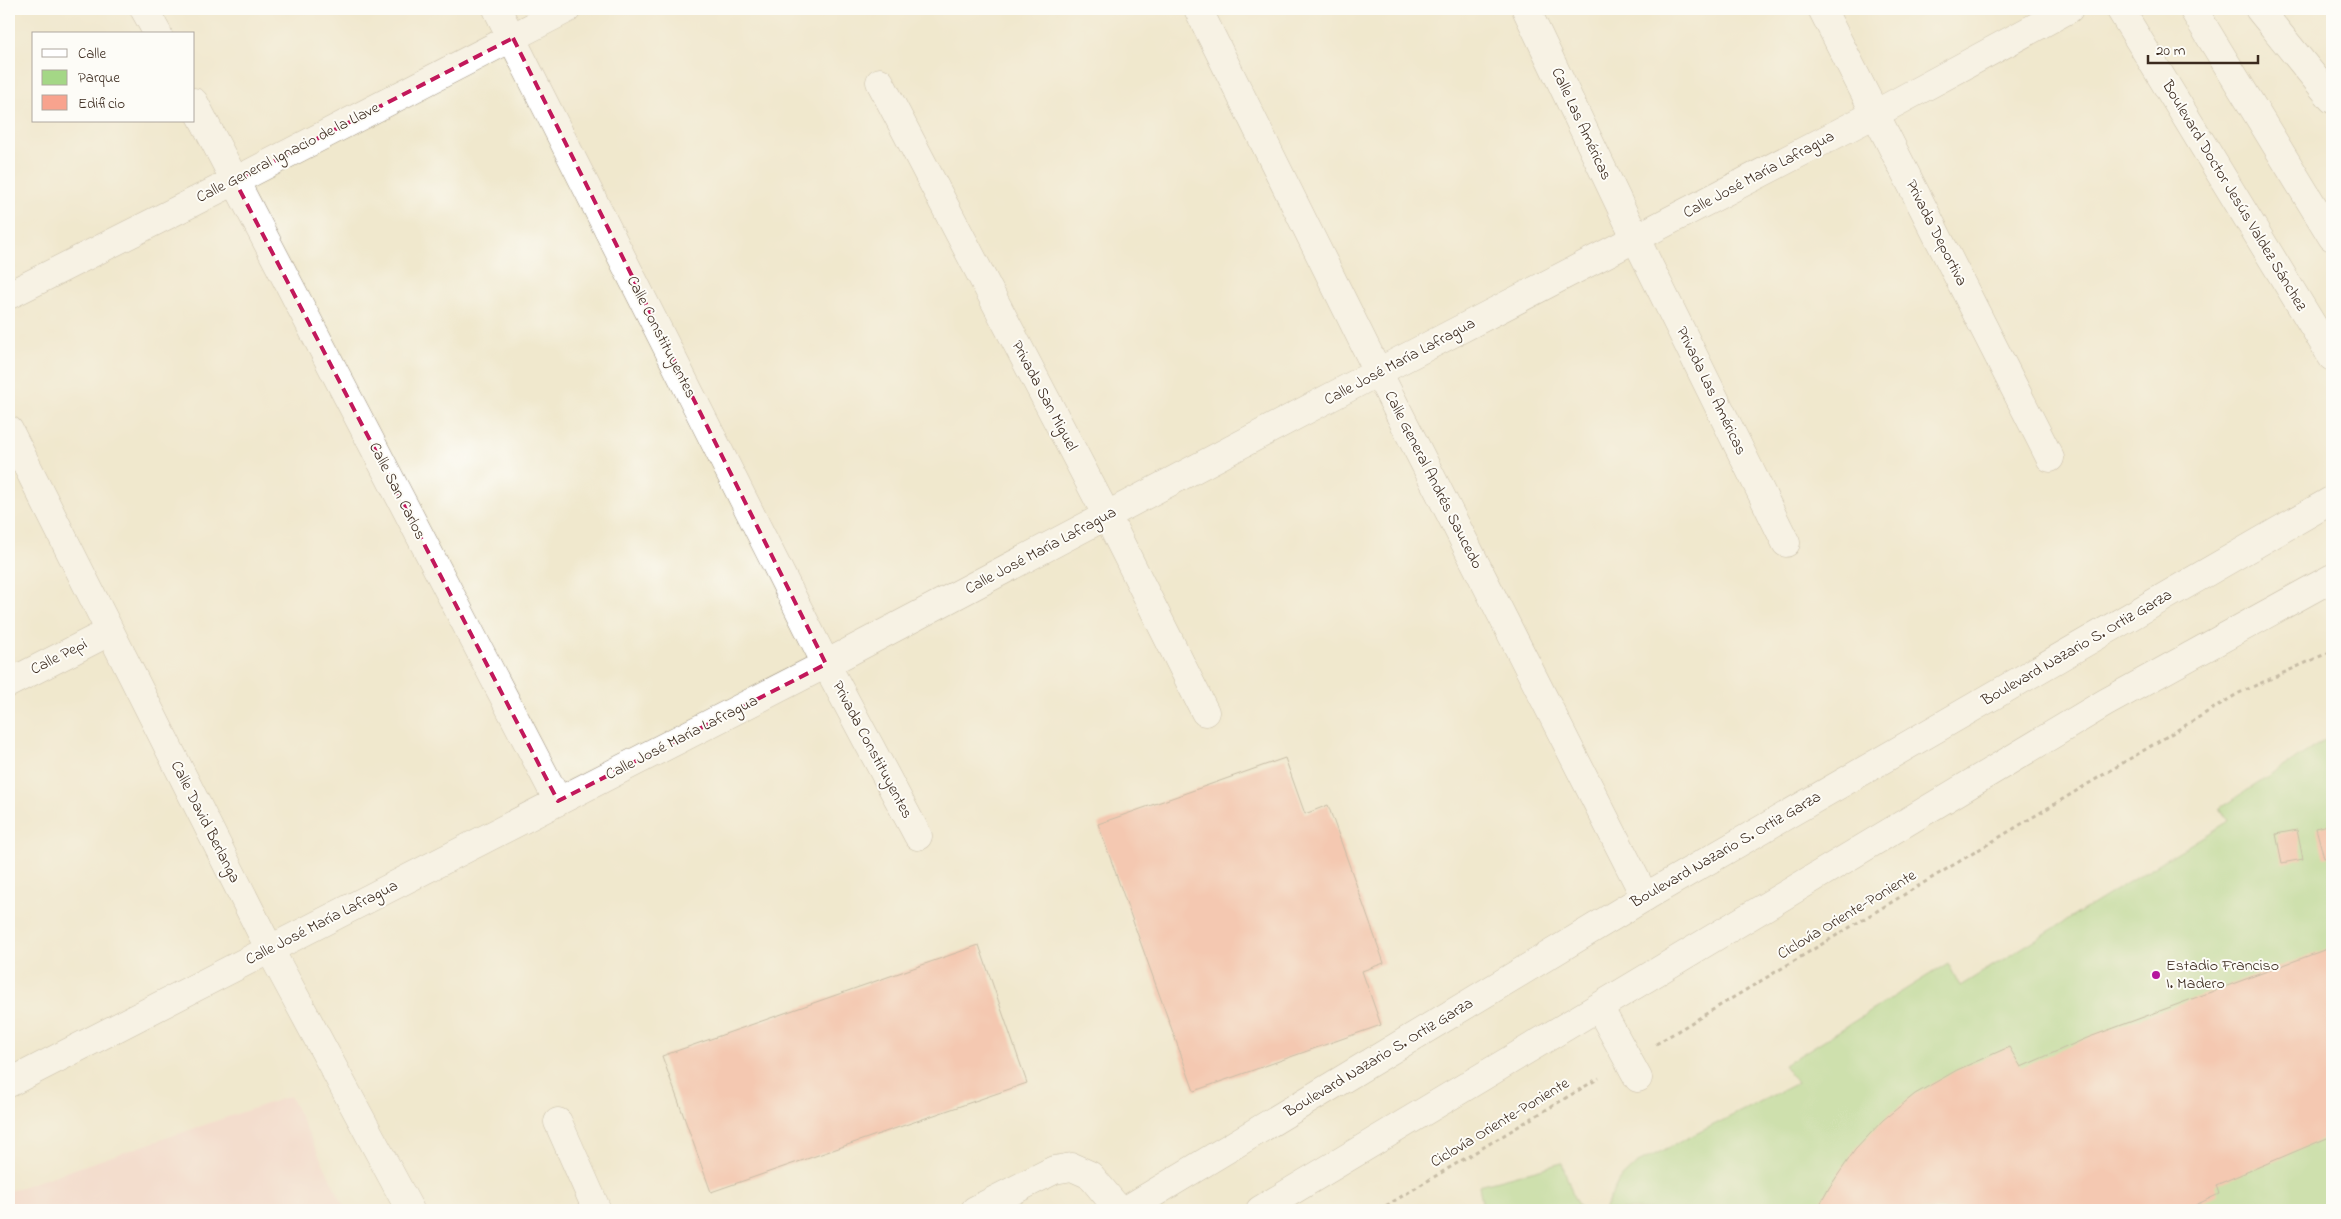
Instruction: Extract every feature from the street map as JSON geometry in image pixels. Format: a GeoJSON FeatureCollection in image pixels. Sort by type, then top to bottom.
{"type":"FeatureCollection","features":[{"type":"Feature","properties":{"kind":"street"},"geometry":{"type":"LineString","coordinates":[[144,9],[157,32]]}},
{"type":"Feature","properties":{"kind":"street","name":"Calle Constituyentes"},"geometry":{"type":"LineString","coordinates":[[497,9],[826,664]]}},
{"type":"Feature","properties":{"kind":"street","name":"Calle General Ignacio de la Llave"},"geometry":{"type":"LineString","coordinates":[[9,295],[235,181],[567,9]]}},
{"type":"Feature","properties":{"kind":"street","name":"Calle General Andrés Saucedo"},"geometry":{"type":"LineString","coordinates":[[1198,9],[1378,372],[1645,897]]}},
{"type":"Feature","properties":{"kind":"street","name":"Calle Las Américas"},"geometry":{"type":"LineString","coordinates":[[1526,9],[1636,239]]}},
{"type":"Feature","properties":{"kind":"street","name":"Privada Deportiva"},"geometry":{"type":"LineString","coordinates":[[1822,9],[2050,458]]}},
{"type":"Feature","properties":{"kind":"street","name":"Calle José María Lafragua"},"geometry":{"type":"LineString","coordinates":[[9,1082],[826,664],[1378,372],[1875,114],[2069,9]]}},
{"type":"Feature","properties":{"kind":"street","name":"Boulevard Doctor Jesús Valdez Sánchez"},"geometry":{"type":"LineString","coordinates":[[2120,9],[2332,357]]}},
{"type":"Feature","properties":{"kind":"street"},"geometry":{"type":"LineString","coordinates":[[2193,9],[2332,237]]}},
{"type":"Feature","properties":{"kind":"street"},"geometry":{"type":"LineString","coordinates":[[2260,9],[2332,100]]}},
{"type":"Feature","properties":{"kind":"street","name":"Privada San Miguel"},"geometry":{"type":"LineString","coordinates":[[880,82],[1107,516],[1205,712]]}},
{"type":"Feature","properties":{"kind":"street","name":"Calle San Carlos"},"geometry":{"type":"LineString","coordinates":[[195,104],[558,801]]}},
{"type":"Feature","properties":{"kind":"street","name":"Privada Las Américas"},"geometry":{"type":"LineString","coordinates":[[1636,239],[1786,543]]}},
{"type":"Feature","properties":{"kind":"street","name":"Calle David Berlanga"},"geometry":{"type":"LineString","coordinates":[[9,430],[270,950],[410,1210]]}},
{"type":"Feature","properties":{"kind":"street","name":"Boulevard Nazario S. Ortiz Garza"},"geometry":{"type":"LineString","coordinates":[[1126,1210],[1645,897],[2332,500]]}},
{"type":"Feature","properties":{"kind":"street"},"geometry":{"type":"LineString","coordinates":[[1260,1210],[2105,703],[2332,578]]}},
{"type":"Feature","properties":{"kind":"street","name":"Calle Pepi"},"geometry":{"type":"LineString","coordinates":[[9,683],[109,632]]}},
{"type":"Feature","properties":{"kind":"street","name":"Privada Constituyentes"},"geometry":{"type":"LineString","coordinates":[[826,664],[918,836]]}},
{"type":"Feature","properties":{"kind":"street"},"geometry":{"type":"LineString","coordinates":[[1599,1007],[1633,1069]]}},
{"type":"Feature","properties":{"kind":"street"},"geometry":{"type":"LineString","coordinates":[[558,1122],[597,1210]]}},
{"type":"Feature","properties":{"kind":"street"},"geometry":{"type":"LineString","coordinates":[[975,1210],[1054,1170],[1072,1167],[1090,1175],[1119,1210]]}},
{"type":"Feature","properties":{"kind":"path","name":"Ciclovía Oriente-Poniente"},"geometry":{"type":"LineString","coordinates":[[1379,1210],[1633,1069],[2239,693],[2332,651]]}},
{"type":"Feature","properties":{"kind":"highlighted area"},"geometry":{"type":"Polygon","coordinates":[[[513,38],[826,664],[558,801],[235,181],[513,38]]]}},
{"type":"Feature","properties":{"kind":"shaded area"},"geometry":{"type":"Polygon","coordinates":[[[290,1096],[346,1210],[9,1210],[9,1191],[290,1096]]]}},
{"type":"Feature","properties":{"kind":"green space","name":"Estadio Franciso I. Madero"},"geometry":{"type":"Polygon","coordinates":[[[2325,740],[2332,749],[2332,1210],[1604,1210],[1619,1180],[1636,1164],[1797,1083],[1784,1065],[1948,963],[1960,986],[2228,821],[2220,808],[2325,740]]]}},
{"type":"Feature","properties":{"kind":"green space"},"geometry":{"type":"Polygon","coordinates":[[[1562,1163],[1574,1198],[1581,1210],[1483,1210],[1479,1185],[1562,1163]]]}},
{"type":"Feature","properties":{"kind":"building"},"geometry":{"type":"Polygon","coordinates":[[[1285,758],[1305,814],[1328,805],[1384,963],[1362,971],[1381,1025],[1194,1091],[1098,824],[1285,758]]]}},
{"type":"Feature","properties":{"kind":"building"},"geometry":{"type":"Polygon","coordinates":[[[2332,824],[2332,856],[2324,858],[2316,828],[2332,824]]]}},
{"type":"Feature","properties":{"kind":"building"},"geometry":{"type":"Polygon","coordinates":[[[2297,830],[2303,859],[2282,863],[2276,834],[2297,830]]]}},
{"type":"Feature","properties":{"kind":"building"},"geometry":{"type":"Polygon","coordinates":[[[979,945],[1027,1083],[711,1192],[662,1056],[979,945]]]}},
{"type":"Feature","properties":{"kind":"building"},"geometry":{"type":"Polygon","coordinates":[[[2332,947],[2332,1136],[2216,1185],[2219,1194],[2185,1210],[1817,1210],[1829,1188],[1855,1150],[1883,1120],[1915,1094],[1957,1070],[2009,1047],[2021,1067],[2087,1038],[2332,947]]]}},
{"type":"Feature","properties":{"kind":"place","name":"Estadio Franciso I. Madero"},"geometry":{"type":"Point","coordinates":[2156,975]}}]}
